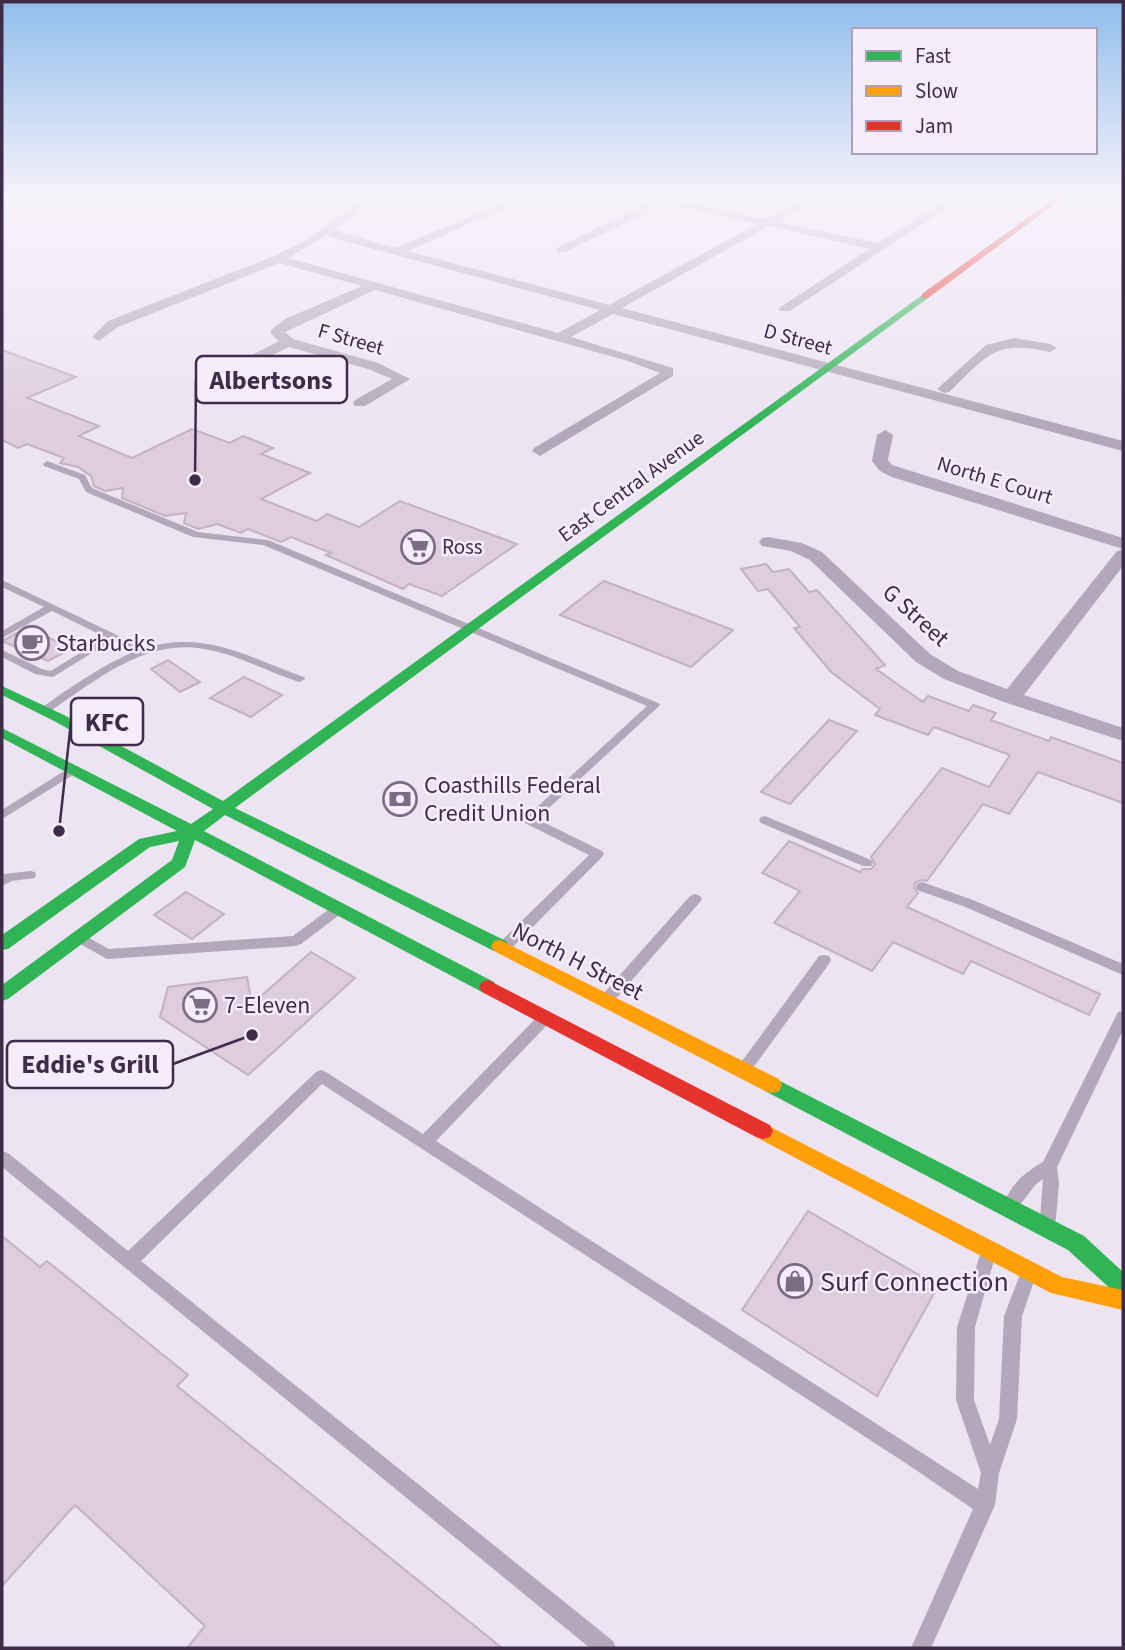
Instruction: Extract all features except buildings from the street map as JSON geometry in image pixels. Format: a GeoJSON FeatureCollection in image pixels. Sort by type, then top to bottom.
{"type":"FeatureCollection","features":[{"type":"Feature","properties":{"kind":"main road","name":"East Central Avenue"},"geometry":{"type":"LineString","coordinates":[[190,833],[959,272]]}},
{"type":"Feature","properties":{"kind":"main road","name":"North H Street"},"geometry":{"type":"LineString","coordinates":[[2,690],[45,710],[223,808],[503,948],[1048,1228],[1076,1243],[1123,1286]]}},
{"type":"Feature","properties":{"kind":"main road"},"geometry":{"type":"LineString","coordinates":[[2,732],[1029,1271],[1059,1286],[1123,1300]]}},
{"type":"Feature","properties":{"kind":"main road"},"geometry":{"type":"LineString","coordinates":[[6,935],[145,843],[190,833]]}},
{"type":"Feature","properties":{"kind":"main road"},"geometry":{"type":"LineString","coordinates":[[2,994],[179,863],[190,833]]}},
{"type":"Feature","properties":{"kind":"street"},"geometry":{"type":"LineString","coordinates":[[99,337],[113,324],[245,272]]}},
{"type":"Feature","properties":{"kind":"street"},"geometry":{"type":"LineString","coordinates":[[324,272],[633,358],[668,371],[666,376],[540,451]]}},
{"type":"Feature","properties":{"kind":"street","name":"D Street"},"geometry":{"type":"LineString","coordinates":[[484,272],[1123,446]]}},
{"type":"Feature","properties":{"kind":"street"},"geometry":{"type":"LineString","coordinates":[[559,338],[677,272]]}},
{"type":"Feature","properties":{"kind":"street"},"geometry":{"type":"LineString","coordinates":[[785,308],[840,272]]}},
{"type":"Feature","properties":{"kind":"street","name":"F Street"},"geometry":{"type":"LineString","coordinates":[[360,403],[403,379],[373,366],[288,342],[278,334],[278,330],[373,286]]}},
{"type":"Feature","properties":{"kind":"street"},"geometry":{"type":"LineString","coordinates":[[944,389],[992,346],[1003,341],[1028,342],[1050,348]]}},
{"type":"Feature","properties":{"kind":"street"},"geometry":{"type":"LineString","coordinates":[[244,363],[288,342]]}},
{"type":"Feature","properties":{"kind":"street","name":"D Street"},"geometry":{"type":"LineString","coordinates":[[833,365],[944,389],[1123,437]]}},
{"type":"Feature","properties":{"kind":"street","name":"North E Court"},"geometry":{"type":"LineString","coordinates":[[884,435],[880,461],[886,468],[898,474],[1123,544]]}},
{"type":"Feature","properties":{"kind":"street","name":"G Street"},"geometry":{"type":"LineString","coordinates":[[768,542],[816,556],[923,659],[951,675],[1123,735]]}},
{"type":"Feature","properties":{"kind":"street"},"geometry":{"type":"LineString","coordinates":[[1011,698],[1123,555]]}},
{"type":"Feature","properties":{"kind":"lane"},"geometry":{"type":"LineString","coordinates":[[47,464],[82,477],[89,490],[196,535],[265,542],[654,705],[529,820],[598,854],[503,948]]}},
{"type":"Feature","properties":{"kind":"lane"},"geometry":{"type":"LineString","coordinates":[[2,583],[141,650]]}},
{"type":"Feature","properties":{"kind":"lane"},"geometry":{"type":"LineString","coordinates":[[2,635],[52,607]]}},
{"type":"Feature","properties":{"kind":"lane"},"geometry":{"type":"LineString","coordinates":[[2,653],[39,672],[53,674],[113,636]]}},
{"type":"Feature","properties":{"kind":"lane"},"geometry":{"type":"LineString","coordinates":[[45,710],[141,650],[178,645],[205,646],[300,680]]}},
{"type":"Feature","properties":{"kind":"lane"},"geometry":{"type":"LineString","coordinates":[[2,815],[73,769]]}},
{"type":"Feature","properties":{"kind":"lane"},"geometry":{"type":"LineString","coordinates":[[765,820],[867,863]]}},
{"type":"Feature","properties":{"kind":"lane"},"geometry":{"type":"LineString","coordinates":[[2,882],[9,877],[30,875]]}},
{"type":"Feature","properties":{"kind":"lane"},"geometry":{"type":"LineString","coordinates":[[922,887],[968,903],[1123,970]]}},
{"type":"Feature","properties":{"kind":"lane"},"geometry":{"type":"LineString","coordinates":[[605,1001],[695,899]]}},
{"type":"Feature","properties":{"kind":"lane"},"geometry":{"type":"LineString","coordinates":[[80,938],[107,954],[296,941],[337,909]]}},
{"type":"Feature","properties":{"kind":"lane"},"geometry":{"type":"LineString","coordinates":[[743,1071],[824,960]]}},
{"type":"Feature","properties":{"kind":"lane"},"geometry":{"type":"LineString","coordinates":[[921,1648],[985,1505],[990,1473],[1008,1419],[1013,1316],[1048,1228],[1051,1183],[1049,1167],[1123,1016]]}},
{"type":"Feature","properties":{"kind":"lane"},"geometry":{"type":"LineString","coordinates":[[425,1142],[545,1018]]}},
{"type":"Feature","properties":{"kind":"lane"},"geometry":{"type":"LineString","coordinates":[[129,1261],[321,1076],[985,1505]]}},
{"type":"Feature","properties":{"kind":"lane"},"geometry":{"type":"LineString","coordinates":[[2,1158],[606,1648]]}},
{"type":"Feature","properties":{"kind":"lane"},"geometry":{"type":"LineString","coordinates":[[990,1473],[965,1400],[966,1327],[988,1250],[1008,1208],[1031,1177],[1049,1167]]}},
{"type":"Feature","properties":{"kind":"traffic: fast"},"geometry":{"type":"LineString","coordinates":[[190,833],[925,296]]}},
{"type":"Feature","properties":{"kind":"traffic: fast"},"geometry":{"type":"LineString","coordinates":[[2,690],[59,718],[227,810],[500,946]]}},
{"type":"Feature","properties":{"kind":"traffic: fast"},"geometry":{"type":"LineString","coordinates":[[2,732],[488,987]]}},
{"type":"Feature","properties":{"kind":"traffic: fast"},"geometry":{"type":"LineString","coordinates":[[2,944],[145,843],[190,833]]}},
{"type":"Feature","properties":{"kind":"traffic: fast"},"geometry":{"type":"LineString","coordinates":[[2,994],[179,863],[190,833]]}},
{"type":"Feature","properties":{"kind":"traffic: fast"},"geometry":{"type":"LineString","coordinates":[[772,1085],[1076,1243],[1123,1286]]}},
{"type":"Feature","properties":{"kind":"traffic: slow"},"geometry":{"type":"LineString","coordinates":[[500,946],[772,1085]]}},
{"type":"Feature","properties":{"kind":"traffic: slow"},"geometry":{"type":"LineString","coordinates":[[763,1131],[1059,1286],[1123,1300]]}},
{"type":"Feature","properties":{"kind":"traffic: jam"},"geometry":{"type":"LineString","coordinates":[[925,296],[958,272]]}},
{"type":"Feature","properties":{"kind":"traffic: jam"},"geometry":{"type":"LineString","coordinates":[[488,987],[763,1131]]}},
{"type":"Feature","properties":{"kind":"place","name":"Albertsons"},"geometry":{"type":"Point","coordinates":[195,480]}},
{"type":"Feature","properties":{"kind":"place","name":"Ross"},"geometry":{"type":"Point","coordinates":[418,547]}},
{"type":"Feature","properties":{"kind":"place","name":"Starbucks"},"geometry":{"type":"Point","coordinates":[32,643]}},
{"type":"Feature","properties":{"kind":"place","name":"Coasthills Federal Credit Union"},"geometry":{"type":"Point","coordinates":[400,799]}},
{"type":"Feature","properties":{"kind":"place","name":"KFC"},"geometry":{"type":"Point","coordinates":[59,831]}},
{"type":"Feature","properties":{"kind":"place","name":"7-Eleven"},"geometry":{"type":"Point","coordinates":[200,1005]}},
{"type":"Feature","properties":{"kind":"place","name":"Eddie's Grill"},"geometry":{"type":"Point","coordinates":[252,1035]}},
{"type":"Feature","properties":{"kind":"place","name":"Surf Connection"},"geometry":{"type":"Point","coordinates":[795,1281]}}]}
